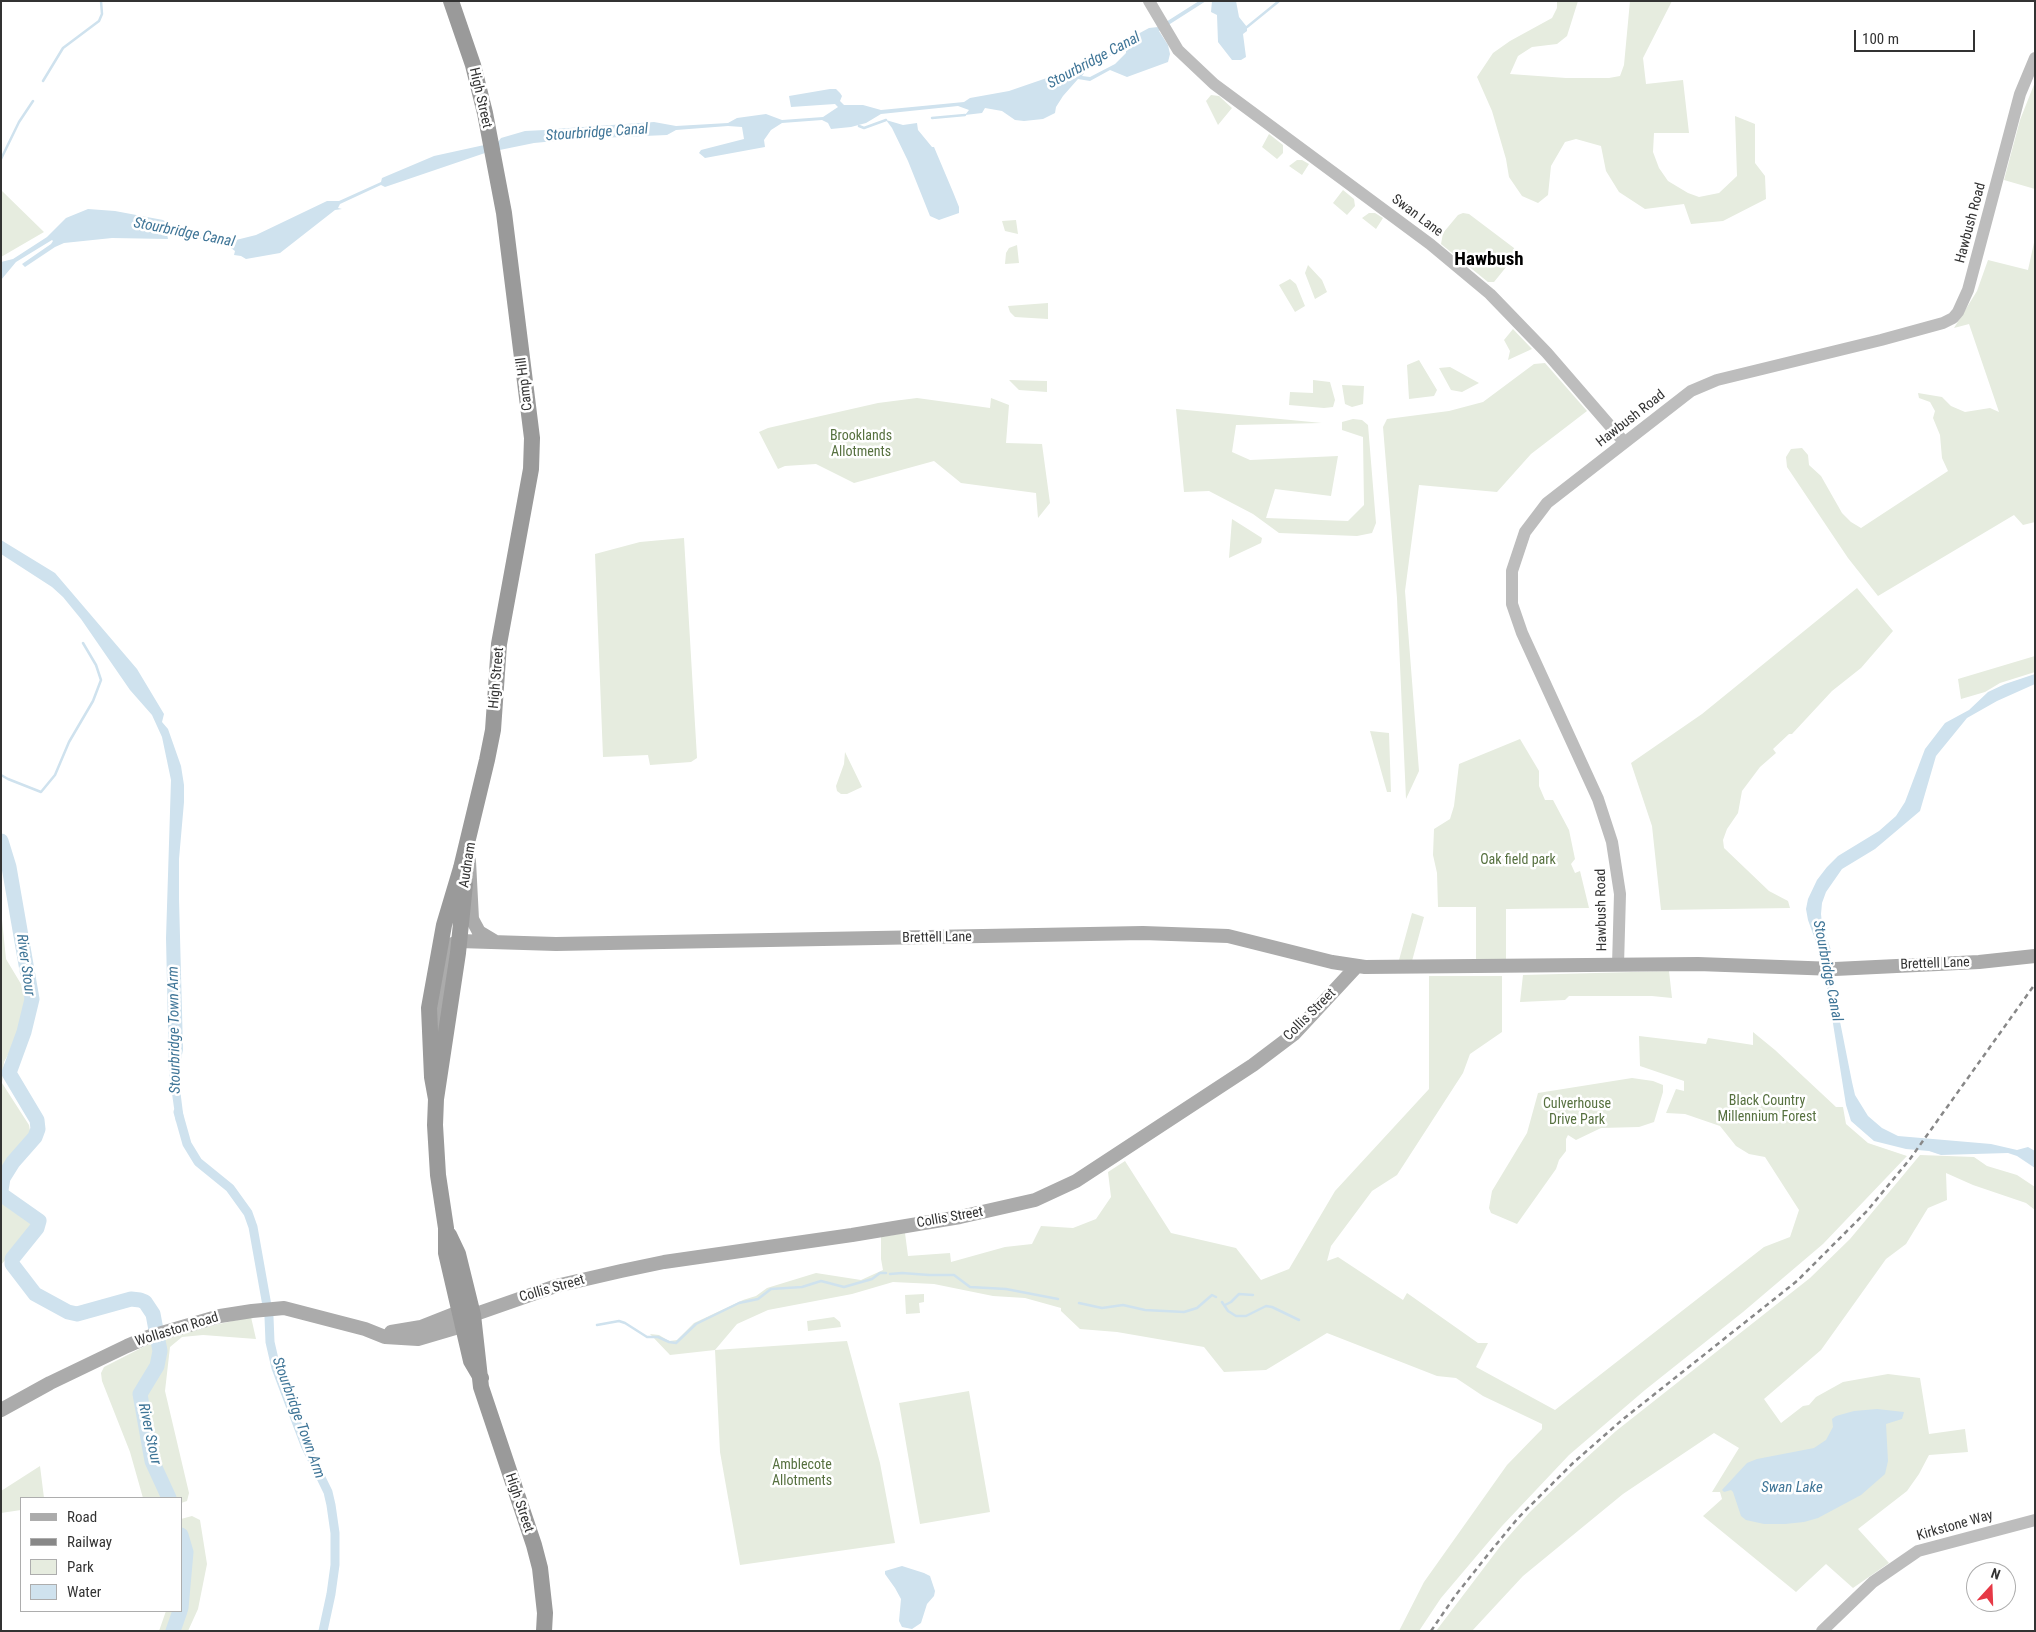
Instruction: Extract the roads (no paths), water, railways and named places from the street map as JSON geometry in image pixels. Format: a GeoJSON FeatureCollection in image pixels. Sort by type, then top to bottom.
{"type":"FeatureCollection","features":[{"type":"Feature","properties":{"kind":"highway","name":"High Street"},"geometry":{"type":"LineString","coordinates":[[451,1],[470,55]]}},
{"type":"Feature","properties":{"kind":"highway","name":"High Street"},"geometry":{"type":"LineString","coordinates":[[460,1],[470,55],[485,113],[505,221]]}},
{"type":"Feature","properties":{"kind":"highway","name":"Camp Hill"},"geometry":{"type":"LineString","coordinates":[[505,221],[532,438],[530,476],[517,547]]}},
{"type":"Feature","properties":{"kind":"highway","name":"High Street"},"geometry":{"type":"LineString","coordinates":[[476,809],[493,730],[499,644],[517,547]]}},
{"type":"Feature","properties":{"kind":"highway","name":"Audnam"},"geometry":{"type":"LineString","coordinates":[[436,1099],[451,949],[469,861],[476,809]]}},
{"type":"Feature","properties":{"kind":"highway","name":"Audnam"},"geometry":{"type":"LineString","coordinates":[[436,1099],[432,1077],[429,1008],[451,949],[444,925],[476,809]]}},
{"type":"Feature","properties":{"kind":"highway","name":"High Street"},"geometry":{"type":"LineString","coordinates":[[436,1099],[435,1125],[438,1175],[446,1228],[446,1253],[465,1318],[470,1361],[481,1378],[501,1450],[538,1560],[543,1590],[544,1631]]}},
{"type":"Feature","properties":{"kind":"main road"},"geometry":{"type":"LineString","coordinates":[[469,861],[472,919],[479,932],[497,942]]}},
{"type":"Feature","properties":{"kind":"main road","name":"Brettell Lane"},"geometry":{"type":"LineString","coordinates":[[451,949],[497,942],[890,939],[1143,933],[1228,936],[1332,962],[1357,966],[1402,968],[1698,964],[1828,969],[1979,962],[2035,956]]}},
{"type":"Feature","properties":{"kind":"main road","name":"Brettell Lane"},"geometry":{"type":"LineString","coordinates":[[451,949],[514,943]]}},
{"type":"Feature","properties":{"kind":"main road","name":"Collis Street"},"geometry":{"type":"LineString","coordinates":[[465,1318],[556,1286],[664,1262],[852,1235],[960,1217],[1035,1200],[1076,1181],[1253,1066],[1294,1034],[1357,966]]}},
{"type":"Feature","properties":{"kind":"main road","name":"Wollaston Road"},"geometry":{"type":"LineString","coordinates":[[1,1410],[64,1376],[148,1337],[220,1316],[252,1310],[284,1308],[366,1329],[394,1332],[465,1318]]}},
{"type":"Feature","properties":{"kind":"street","name":"Swan Lane"},"geometry":{"type":"LineString","coordinates":[[1151,5],[1170,38],[1188,61],[1214,84],[1430,244],[1490,294],[1547,354],[1624,442]]}},
{"type":"Feature","properties":{"kind":"street","name":"Hawbush Road"},"geometry":{"type":"LineString","coordinates":[[1618,965],[1620,894],[1612,842],[1594,791],[1522,634],[1512,604],[1512,571],[1525,532],[1547,503],[1691,391],[1717,380],[1881,340],[1943,323],[1953,318],[1958,312],[1968,290],[2020,94],[2035,58]]}},
{"type":"Feature","properties":{"kind":"street","name":"Kirkstone Way"},"geometry":{"type":"LineString","coordinates":[[1822,1631],[1873,1582],[1918,1551],[2035,1520]]}},
{"type":"Feature","properties":{"kind":"water","name":"Stourbridge Canal"},"geometry":{"type":"Polygon","coordinates":[[[1199,1],[1206,1],[1159,31],[1168,45],[1170,54],[1168,62],[1127,77],[1110,70],[1090,81],[1078,79],[1063,96],[1056,107],[1055,113],[1043,119],[1015,120],[1002,111],[985,108],[982,113],[965,115],[969,110],[958,106],[881,114],[866,123],[831,129],[828,123],[822,120],[782,123],[771,130],[764,140],[765,147],[705,158],[699,153],[701,150],[744,139],[742,127],[728,126],[676,130],[667,135],[534,143],[485,153],[385,187],[381,185],[340,204],[338,208],[342,209],[335,210],[280,253],[246,259],[234,255],[235,251],[227,245],[175,233],[167,234],[168,239],[112,238],[64,243],[25,267],[22,264],[51,244],[52,240],[16,262],[1,280],[1,262],[13,259],[47,237],[66,218],[88,209],[115,211],[163,220],[176,229],[228,242],[256,235],[327,201],[339,201],[381,182],[382,178],[434,156],[498,142],[501,138],[525,131],[545,130],[552,127],[555,129],[654,122],[676,126],[728,123],[737,118],[766,114],[782,120],[823,117],[838,107],[835,104],[791,107],[789,96],[830,89],[836,89],[840,93],[842,96],[840,101],[844,105],[863,105],[881,110],[964,102],[970,98],[1009,91],[1084,67],[1149,28],[1158,27],[1199,1]],[[1124,48],[1087,69],[1082,76],[1090,77],[1115,64],[1126,53],[1124,48]]]}},
{"type":"Feature","properties":{"kind":"water"},"geometry":{"type":"Polygon","coordinates":[[[1212,1],[1236,1],[1239,17],[1247,27],[1247,31],[1243,34],[1246,57],[1241,60],[1232,60],[1218,42],[1217,15],[1211,12],[1212,1]]]}},
{"type":"Feature","properties":{"kind":"water"},"geometry":{"type":"Polygon","coordinates":[[[886,120],[903,125],[917,123],[918,130],[934,147],[959,207],[959,213],[939,220],[930,216],[908,161],[892,128],[886,120]]]}},
{"type":"Feature","properties":{"kind":"water"},"geometry":{"type":"Polygon","coordinates":[[[1,540],[55,573],[137,669],[164,714],[162,722],[168,729],[181,766],[184,802],[179,859],[179,899],[183,1050],[178,1073],[184,1121],[176,1122],[169,1072],[166,938],[171,780],[162,737],[152,715],[130,690],[81,619],[52,587],[1,554],[1,540]]]}},
{"type":"Feature","properties":{"kind":"water","name":"Stourbridge Canal"},"geometry":{"type":"Polygon","coordinates":[[[2035,674],[2035,684],[1997,701],[1967,718],[1936,756],[1920,811],[1875,849],[1842,869],[1826,892],[1821,914],[1822,924],[1831,950],[1828,961],[1855,1095],[1868,1116],[1882,1128],[1898,1136],[1991,1144],[2017,1150],[2028,1147],[2035,1151],[2035,1168],[2017,1156],[2008,1153],[1941,1155],[1874,1141],[1851,1121],[1846,1105],[1823,961],[1808,920],[1806,909],[1808,899],[1817,880],[1827,867],[1838,856],[1879,831],[1896,816],[1905,802],[1925,749],[1945,723],[1969,710],[1988,692],[2035,674]]]}},
{"type":"Feature","properties":{"kind":"water","name":"Swan Lake"},"geometry":{"type":"Polygon","coordinates":[[[1877,1409],[1904,1412],[1902,1419],[1886,1424],[1888,1461],[1885,1474],[1861,1495],[1818,1518],[1785,1524],[1764,1524],[1746,1520],[1741,1516],[1733,1492],[1731,1490],[1724,1492],[1722,1490],[1747,1463],[1757,1459],[1814,1448],[1826,1440],[1833,1427],[1832,1419],[1836,1416],[1854,1411],[1877,1409]]]}},
{"type":"Feature","properties":{"kind":"water"},"geometry":{"type":"Polygon","coordinates":[[[902,1566],[930,1576],[935,1591],[934,1596],[927,1604],[921,1623],[912,1629],[902,1627],[899,1621],[901,1599],[885,1574],[885,1571],[902,1566]]]}},
{"type":"Feature","properties":{"kind":"waterway"},"geometry":{"type":"LineString","coordinates":[[43,81],[63,48],[99,21],[102,14],[101,1]]}},
{"type":"Feature","properties":{"kind":"waterway"},"geometry":{"type":"LineString","coordinates":[[1247,27],[1279,1]]}},
{"type":"Feature","properties":{"kind":"waterway"},"geometry":{"type":"LineString","coordinates":[[1,159],[19,122],[33,101]]}},
{"type":"Feature","properties":{"kind":"waterway"},"geometry":{"type":"LineString","coordinates":[[932,118],[965,115]]}},
{"type":"Feature","properties":{"kind":"waterway"},"geometry":{"type":"LineString","coordinates":[[859,126],[864,128],[886,120]]}},
{"type":"Feature","properties":{"kind":"waterway"},"geometry":{"type":"LineString","coordinates":[[1,775],[41,792],[55,775],[69,742],[93,701],[101,680],[96,665],[83,643]]}},
{"type":"Feature","properties":{"kind":"waterway","name":"River Stour"},"geometry":{"type":"LineString","coordinates":[[1,841],[9,867],[32,999],[24,1032],[9,1073],[37,1120],[38,1129],[35,1137],[13,1162],[3,1178],[1,1190]]}},
{"type":"Feature","properties":{"kind":"waterway","name":"Stourbridge Town Arm"},"geometry":{"type":"LineString","coordinates":[[178,1112],[187,1144],[198,1162],[230,1188],[248,1213],[253,1227],[269,1317],[270,1342],[276,1368],[305,1445],[328,1492],[335,1533],[335,1565],[323,1631]]}},
{"type":"Feature","properties":{"kind":"waterway","name":"River Stour"},"geometry":{"type":"LineString","coordinates":[[1,1190],[2,1195],[39,1221],[37,1228],[12,1259],[12,1264],[35,1294],[68,1312],[77,1314],[131,1299],[145,1302],[153,1314],[160,1351],[157,1366],[140,1394],[152,1461],[169,1497]]}},
{"type":"Feature","properties":{"kind":"waterway"},"geometry":{"type":"LineString","coordinates":[[597,1325],[619,1321],[647,1337],[658,1337],[676,1343],[696,1324],[739,1303],[758,1299],[771,1289],[802,1287],[821,1281],[844,1287],[872,1279],[880,1273],[886,1273]]}},
{"type":"Feature","properties":{"kind":"waterway"},"geometry":{"type":"LineString","coordinates":[[890,1274],[954,1275],[970,1287],[1006,1289],[1058,1299]]}},
{"type":"Feature","properties":{"kind":"waterway"},"geometry":{"type":"LineString","coordinates":[[1225,1305],[1239,1294],[1253,1295]]}},
{"type":"Feature","properties":{"kind":"waterway"},"geometry":{"type":"LineString","coordinates":[[1079,1303],[1102,1308],[1123,1305],[1145,1310],[1184,1312],[1197,1308],[1212,1295],[1216,1297]]}},
{"type":"Feature","properties":{"kind":"waterway"},"geometry":{"type":"LineString","coordinates":[[1222,1302],[1228,1311],[1236,1316],[1246,1316],[1266,1306],[1299,1320]]}},
{"type":"Feature","properties":{"kind":"waterway","name":"River Stour"},"geometry":{"type":"LineString","coordinates":[[182,1538],[186,1552],[182,1597]]}},
{"type":"Feature","properties":{"kind":"waterway","name":"River Stour"},"geometry":{"type":"LineString","coordinates":[[173,1631],[180,1612]]}},
{"type":"Feature","properties":{"kind":"railway"},"geometry":{"type":"LineString","coordinates":[[1431,1631],[1455,1596],[1518,1518],[1573,1463],[1622,1420],[1797,1281],[1867,1211],[1910,1159],[2035,984]]}},
{"type":"Feature","properties":{"kind":"district","name":"Hawbush"},"geometry":{"type":"Point","coordinates":[1489,260]}},
{"type":"Feature","properties":{"kind":"park label","name":"Brooklands Allotments"},"geometry":{"type":"Point","coordinates":[861,444]}},
{"type":"Feature","properties":{"kind":"park label","name":"Oak field park"},"geometry":{"type":"Point","coordinates":[1518,860]}},
{"type":"Feature","properties":{"kind":"park label","name":"Black Country Millennium Forest"},"geometry":{"type":"Point","coordinates":[1767,1110]}},
{"type":"Feature","properties":{"kind":"park label","name":"Culverhouse Drive Park"},"geometry":{"type":"Point","coordinates":[1577,1112]}},
{"type":"Feature","properties":{"kind":"park label","name":"Amblecote Allotments"},"geometry":{"type":"Point","coordinates":[802,1474]}}]}
